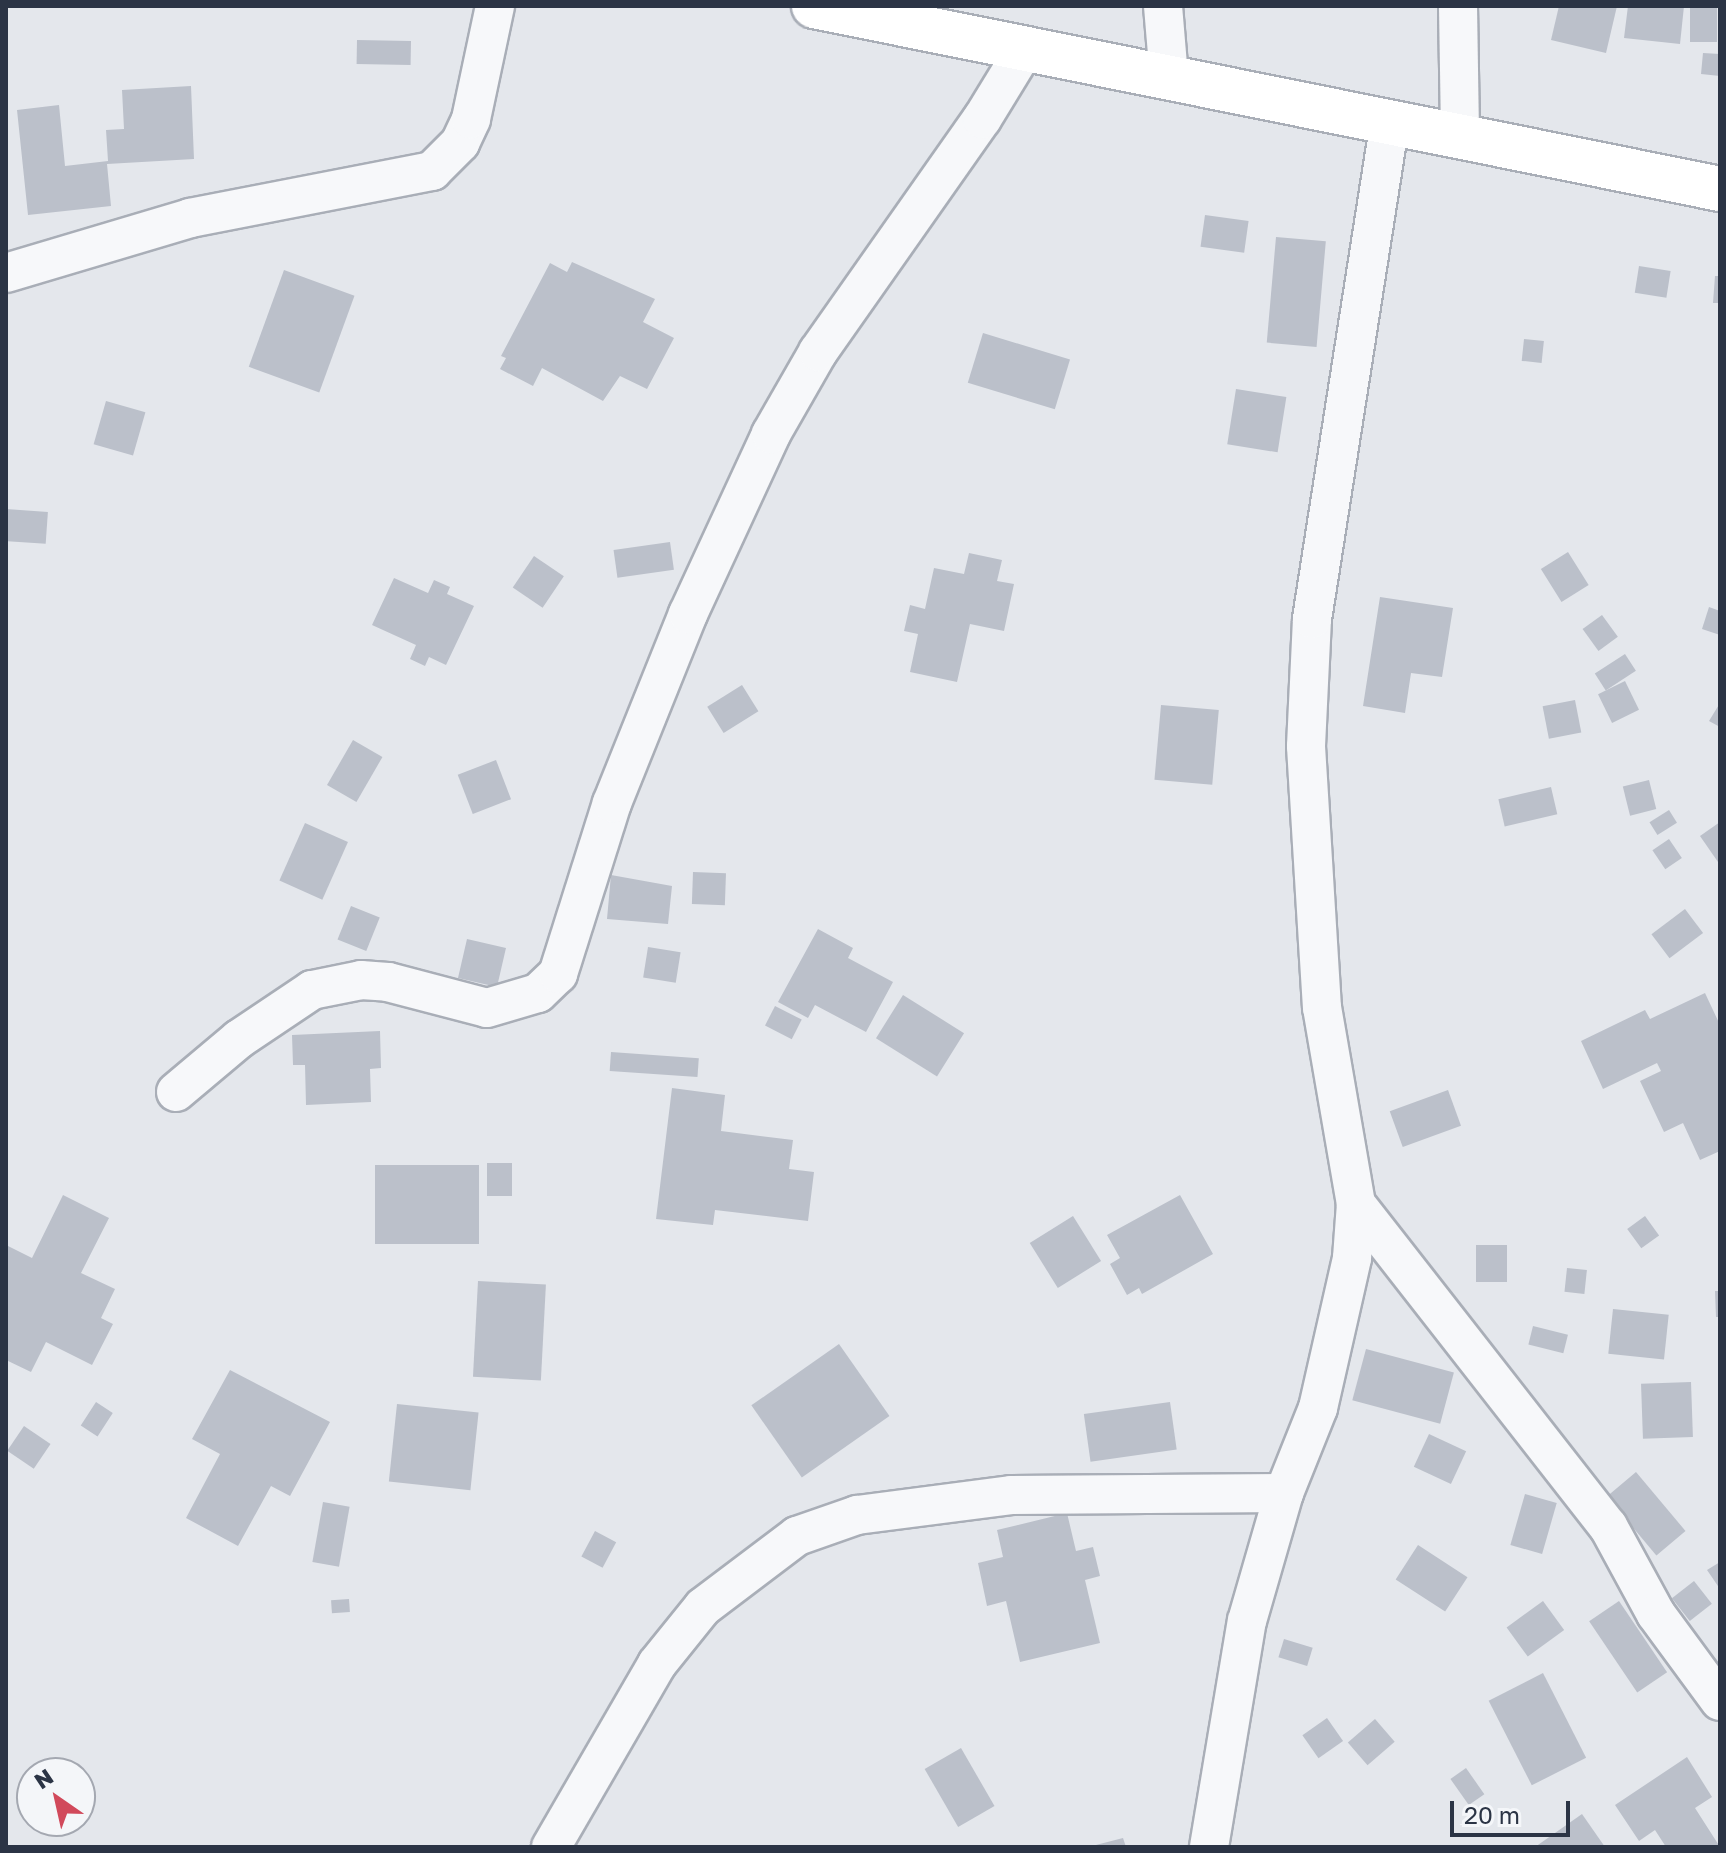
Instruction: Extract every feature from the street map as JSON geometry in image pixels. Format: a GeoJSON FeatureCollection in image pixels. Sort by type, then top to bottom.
{"type":"FeatureCollection","features":[{"type":"Feature","properties":{"kind":"main road"},"geometry":{"type":"LineString","coordinates":[[814,6],[1460,134],[1720,189]]}},
{"type":"Feature","properties":{"kind":"street"},"geometry":{"type":"LineString","coordinates":[[6,273],[190,218],[432,171],[460,143],[471,119],[495,6]]}},
{"type":"Feature","properties":{"kind":"street"},"geometry":{"type":"LineString","coordinates":[[1163,6],[1169,77]]}},
{"type":"Feature","properties":{"kind":"street"},"geometry":{"type":"LineString","coordinates":[[1458,6],[1460,134]]}},
{"type":"Feature","properties":{"kind":"street"},"geometry":{"type":"LineString","coordinates":[[176,1092],[239,1039],[312,990],[361,980],[388,982],[487,1008],[538,993],[558,974],[612,803],[688,614],[771,434],[818,352],[982,119],[1026,47]]}},
{"type":"Feature","properties":{"kind":"street"},"geometry":{"type":"LineString","coordinates":[[1209,1847],[1247,1621],[1284,1493],[1318,1408],[1344,1309],[1356,1204],[1322,1008],[1306,746],[1312,619],[1390,121]]}},
{"type":"Feature","properties":{"kind":"street"},"geometry":{"type":"LineString","coordinates":[[1356,1204],[1608,1526],[1656,1614],[1720,1701]]}},
{"type":"Feature","properties":{"kind":"street"},"geometry":{"type":"LineString","coordinates":[[551,1847],[657,1664],[703,1607],[797,1536],[857,1515],[1011,1495],[1284,1493]]}},
{"type":"Feature","properties":{"kind":"building"},"geometry":{"type":"Polygon","coordinates":[[[1559,6],[1617,6],[1606,53],[1551,40],[1559,6]]]}},
{"type":"Feature","properties":{"kind":"building"},"geometry":{"type":"Polygon","coordinates":[[[1628,6],[1684,6],[1680,44],[1624,38],[1628,6]]]}},
{"type":"Feature","properties":{"kind":"building"},"geometry":{"type":"Polygon","coordinates":[[[1690,6],[1717,6],[1717,42],[1690,42],[1690,6]]]}},
{"type":"Feature","properties":{"kind":"building"},"geometry":{"type":"Polygon","coordinates":[[[357,40],[411,41],[411,65],[357,64],[357,40]]]}},
{"type":"Feature","properties":{"kind":"building"},"geometry":{"type":"Polygon","coordinates":[[[1703,53],[1720,54],[1720,76],[1701,74],[1703,53]]]}},
{"type":"Feature","properties":{"kind":"building"},"geometry":{"type":"Polygon","coordinates":[[[191,86],[194,159],[107,164],[111,206],[28,215],[17,110],[59,105],[65,166],[108,161],[106,130],[124,129],[122,90],[191,86]]]}},
{"type":"Feature","properties":{"kind":"building"},"geometry":{"type":"Polygon","coordinates":[[[1205,215],[1249,221],[1244,253],[1201,247],[1205,215]]]}},
{"type":"Feature","properties":{"kind":"building"},"geometry":{"type":"Polygon","coordinates":[[[1276,237],[1326,241],[1317,347],[1267,343],[1276,237]]]}},
{"type":"Feature","properties":{"kind":"building"},"geometry":{"type":"Polygon","coordinates":[[[572,262],[655,299],[643,322],[674,338],[647,389],[620,376],[603,401],[542,368],[533,386],[500,369],[506,358],[501,356],[550,263],[567,272],[572,262]]]}},
{"type":"Feature","properties":{"kind":"building"},"geometry":{"type":"Polygon","coordinates":[[[1639,266],[1671,271],[1666,298],[1635,293],[1639,266]]]}},
{"type":"Feature","properties":{"kind":"building"},"geometry":{"type":"Polygon","coordinates":[[[284,270],[354,296],[319,392],[249,367],[284,270]]]}},
{"type":"Feature","properties":{"kind":"building"},"geometry":{"type":"Polygon","coordinates":[[[1715,276],[1720,276],[1720,303],[1713,303],[1715,276]]]}},
{"type":"Feature","properties":{"kind":"building"},"geometry":{"type":"Polygon","coordinates":[[[983,333],[1070,360],[1055,409],[968,383],[983,333]]]}},
{"type":"Feature","properties":{"kind":"building"},"geometry":{"type":"Polygon","coordinates":[[[1524,339],[1544,341],[1542,363],[1522,361],[1524,339]]]}},
{"type":"Feature","properties":{"kind":"building"},"geometry":{"type":"Polygon","coordinates":[[[1236,389],[1286,397],[1278,452],[1227,444],[1236,389]]]}},
{"type":"Feature","properties":{"kind":"building"},"geometry":{"type":"Polygon","coordinates":[[[106,401],[145,412],[133,456],[94,444],[106,401]]]}},
{"type":"Feature","properties":{"kind":"building"},"geometry":{"type":"Polygon","coordinates":[[[6,509],[48,512],[46,544],[6,541],[6,509]]]}},
{"type":"Feature","properties":{"kind":"building"},"geometry":{"type":"Polygon","coordinates":[[[670,542],[674,570],[617,578],[614,550],[670,542]]]}},
{"type":"Feature","properties":{"kind":"building"},"geometry":{"type":"Polygon","coordinates":[[[1568,552],[1589,585],[1562,602],[1541,569],[1568,552]]]}},
{"type":"Feature","properties":{"kind":"building"},"geometry":{"type":"Polygon","coordinates":[[[969,553],[1002,560],[997,581],[1014,584],[1004,631],[970,624],[957,682],[910,672],[918,634],[904,631],[910,605],[925,609],[934,568],[964,574],[969,553]]]}},
{"type":"Feature","properties":{"kind":"building"},"geometry":{"type":"Polygon","coordinates":[[[534,556],[564,576],[543,608],[513,588],[534,556]]]}},
{"type":"Feature","properties":{"kind":"building"},"geometry":{"type":"Polygon","coordinates":[[[394,578],[428,593],[434,580],[450,587],[447,594],[474,606],[446,665],[429,657],[425,666],[410,659],[416,645],[372,625],[394,578]]]}},
{"type":"Feature","properties":{"kind":"building"},"geometry":{"type":"Polygon","coordinates":[[[1380,597],[1453,608],[1442,677],[1411,673],[1405,713],[1363,706],[1380,597]]]}},
{"type":"Feature","properties":{"kind":"building"},"geometry":{"type":"Polygon","coordinates":[[[1709,607],[1720,611],[1720,635],[1702,629],[1709,607]]]}},
{"type":"Feature","properties":{"kind":"building"},"geometry":{"type":"Polygon","coordinates":[[[1602,615],[1618,637],[1598,651],[1583,629],[1602,615]]]}},
{"type":"Feature","properties":{"kind":"building"},"geometry":{"type":"Polygon","coordinates":[[[1625,654],[1636,671],[1606,690],[1595,674],[1625,654]]]}},
{"type":"Feature","properties":{"kind":"building"},"geometry":{"type":"Polygon","coordinates":[[[1625,681],[1639,710],[1612,723],[1598,694],[1625,681]]]}},
{"type":"Feature","properties":{"kind":"building"},"geometry":{"type":"Polygon","coordinates":[[[742,685],[758,711],[724,733],[707,707],[742,685]]]}},
{"type":"Feature","properties":{"kind":"building"},"geometry":{"type":"Polygon","coordinates":[[[1575,700],[1581,732],[1549,739],[1543,706],[1575,700]]]}},
{"type":"Feature","properties":{"kind":"building"},"geometry":{"type":"Polygon","coordinates":[[[1720,703],[1720,727],[1709,721],[1720,703]]]}},
{"type":"Feature","properties":{"kind":"building"},"geometry":{"type":"Polygon","coordinates":[[[1161,705],[1219,710],[1212,785],[1154,780],[1161,705]]]}},
{"type":"Feature","properties":{"kind":"building"},"geometry":{"type":"Polygon","coordinates":[[[353,740],[382,757],[356,802],[327,785],[353,740]]]}},
{"type":"Feature","properties":{"kind":"building"},"geometry":{"type":"Polygon","coordinates":[[[496,760],[511,799],[473,814],[458,775],[496,760]]]}},
{"type":"Feature","properties":{"kind":"building"},"geometry":{"type":"Polygon","coordinates":[[[1649,780],[1656,809],[1630,816],[1623,787],[1649,780]]]}},
{"type":"Feature","properties":{"kind":"building"},"geometry":{"type":"Polygon","coordinates":[[[1551,787],[1557,814],[1505,826],[1498,799],[1551,787]]]}},
{"type":"Feature","properties":{"kind":"building"},"geometry":{"type":"Polygon","coordinates":[[[1669,810],[1677,823],[1657,835],[1649,822],[1669,810]]]}},
{"type":"Feature","properties":{"kind":"building"},"geometry":{"type":"Polygon","coordinates":[[[1720,822],[1720,860],[1718,862],[1700,836],[1720,822]]]}},
{"type":"Feature","properties":{"kind":"building"},"geometry":{"type":"Polygon","coordinates":[[[305,823],[348,842],[322,900],[279,881],[305,823]]]}},
{"type":"Feature","properties":{"kind":"building"},"geometry":{"type":"Polygon","coordinates":[[[1669,839],[1682,858],[1665,869],[1652,850],[1669,839]]]}},
{"type":"Feature","properties":{"kind":"building"},"geometry":{"type":"Polygon","coordinates":[[[693,872],[726,873],[725,905],[692,904],[693,872]]]}},
{"type":"Feature","properties":{"kind":"building"},"geometry":{"type":"Polygon","coordinates":[[[611,875],[672,886],[668,924],[607,919],[611,875]]]}},
{"type":"Feature","properties":{"kind":"building"},"geometry":{"type":"Polygon","coordinates":[[[351,906],[380,918],[366,951],[338,939],[351,906]]]}},
{"type":"Feature","properties":{"kind":"building"},"geometry":{"type":"Polygon","coordinates":[[[1685,909],[1703,933],[1670,958],[1651,934],[1685,909]]]}},
{"type":"Feature","properties":{"kind":"building"},"geometry":{"type":"Polygon","coordinates":[[[818,929],[853,948],[848,958],[893,982],[866,1032],[815,1005],[808,1018],[778,1002],[818,929]]]}},
{"type":"Feature","properties":{"kind":"building"},"geometry":{"type":"Polygon","coordinates":[[[467,939],[506,948],[497,987],[458,978],[467,939]]]}},
{"type":"Feature","properties":{"kind":"building"},"geometry":{"type":"Polygon","coordinates":[[[648,947],[681,952],[676,983],[643,978],[648,947]]]}},
{"type":"Feature","properties":{"kind":"building"},"geometry":{"type":"Polygon","coordinates":[[[1705,993],[1720,1025],[1720,1151],[1700,1160],[1683,1123],[1664,1132],[1640,1081],[1661,1071],[1657,1063],[1603,1089],[1581,1041],[1645,1010],[1650,1019],[1705,993]]]}},
{"type":"Feature","properties":{"kind":"building"},"geometry":{"type":"Polygon","coordinates":[[[903,995],[964,1033],[937,1076],[876,1038],[903,995]]]}},
{"type":"Feature","properties":{"kind":"building"},"geometry":{"type":"Polygon","coordinates":[[[775,1006],[802,1020],[792,1039],[765,1026],[775,1006]]]}},
{"type":"Feature","properties":{"kind":"building"},"geometry":{"type":"Polygon","coordinates":[[[380,1031],[381,1068],[370,1069],[371,1102],[306,1105],[305,1065],[293,1065],[292,1035],[380,1031]]]}},
{"type":"Feature","properties":{"kind":"building"},"geometry":{"type":"Polygon","coordinates":[[[611,1052],[699,1058],[697,1077],[610,1071],[611,1052]]]}},
{"type":"Feature","properties":{"kind":"building"},"geometry":{"type":"Polygon","coordinates":[[[672,1088],[725,1095],[721,1131],[793,1140],[789,1169],[814,1172],[808,1221],[715,1210],[713,1225],[656,1219],[672,1088]]]}},
{"type":"Feature","properties":{"kind":"building"},"geometry":{"type":"Polygon","coordinates":[[[1448,1090],[1461,1126],[1403,1147],[1390,1111],[1448,1090]]]}},
{"type":"Feature","properties":{"kind":"building"},"geometry":{"type":"Polygon","coordinates":[[[487,1163],[512,1163],[512,1196],[487,1196],[487,1163]]]}},
{"type":"Feature","properties":{"kind":"building"},"geometry":{"type":"Polygon","coordinates":[[[375,1165],[479,1165],[479,1244],[375,1244],[375,1165]]]}},
{"type":"Feature","properties":{"kind":"building"},"geometry":{"type":"Polygon","coordinates":[[[63,1195],[109,1218],[81,1273],[115,1289],[101,1318],[113,1324],[92,1365],[46,1342],[31,1372],[6,1360],[6,1245],[32,1258],[63,1195]]]}},
{"type":"Feature","properties":{"kind":"building"},"geometry":{"type":"Polygon","coordinates":[[[1180,1195],[1213,1254],[1142,1294],[1139,1288],[1127,1295],[1110,1264],[1120,1258],[1107,1235],[1180,1195]]]}},
{"type":"Feature","properties":{"kind":"building"},"geometry":{"type":"Polygon","coordinates":[[[1073,1216],[1101,1261],[1058,1288],[1030,1243],[1073,1216]]]}},
{"type":"Feature","properties":{"kind":"building"},"geometry":{"type":"Polygon","coordinates":[[[1645,1216],[1659,1235],[1641,1248],[1627,1229],[1645,1216]]]}},
{"type":"Feature","properties":{"kind":"building"},"geometry":{"type":"Polygon","coordinates":[[[1476,1245],[1507,1245],[1507,1282],[1476,1282],[1476,1245]]]}},
{"type":"Feature","properties":{"kind":"building"},"geometry":{"type":"Polygon","coordinates":[[[1567,1268],[1587,1270],[1584,1294],[1564,1292],[1567,1268]]]}},
{"type":"Feature","properties":{"kind":"building"},"geometry":{"type":"Polygon","coordinates":[[[478,1281],[546,1285],[541,1380],[473,1377],[478,1281]]]}},
{"type":"Feature","properties":{"kind":"building"},"geometry":{"type":"Polygon","coordinates":[[[1715,1291],[1720,1291],[1720,1317],[1716,1317],[1715,1291]]]}},
{"type":"Feature","properties":{"kind":"building"},"geometry":{"type":"Polygon","coordinates":[[[1613,1309],[1669,1315],[1664,1360],[1608,1354],[1613,1309]]]}},
{"type":"Feature","properties":{"kind":"building"},"geometry":{"type":"Polygon","coordinates":[[[1533,1326],[1568,1335],[1563,1353],[1528,1344],[1533,1326]]]}},
{"type":"Feature","properties":{"kind":"building"},"geometry":{"type":"Polygon","coordinates":[[[839,1344],[889,1416],[802,1477],[751,1405],[839,1344]]]}},
{"type":"Feature","properties":{"kind":"building"},"geometry":{"type":"Polygon","coordinates":[[[1366,1349],[1454,1373],[1440,1424],[1352,1400],[1366,1349]]]}},
{"type":"Feature","properties":{"kind":"building"},"geometry":{"type":"Polygon","coordinates":[[[230,1370],[330,1422],[290,1496],[271,1486],[238,1546],[186,1518],[220,1454],[192,1439],[230,1370]]]}},
{"type":"Feature","properties":{"kind":"building"},"geometry":{"type":"Polygon","coordinates":[[[1691,1382],[1693,1437],[1643,1439],[1641,1384],[1691,1382]]]}},
{"type":"Feature","properties":{"kind":"building"},"geometry":{"type":"Polygon","coordinates":[[[96,1402],[113,1413],[98,1436],[81,1425],[96,1402]]]}},
{"type":"Feature","properties":{"kind":"building"},"geometry":{"type":"Polygon","coordinates":[[[1170,1402],[1177,1450],[1091,1462],[1084,1414],[1170,1402]]]}},
{"type":"Feature","properties":{"kind":"building"},"geometry":{"type":"Polygon","coordinates":[[[397,1404],[479,1413],[470,1490],[389,1482],[397,1404]]]}},
{"type":"Feature","properties":{"kind":"building"},"geometry":{"type":"Polygon","coordinates":[[[24,1426],[51,1444],[34,1469],[7,1451],[24,1426]]]}},
{"type":"Feature","properties":{"kind":"building"},"geometry":{"type":"Polygon","coordinates":[[[1429,1434],[1466,1451],[1451,1484],[1414,1467],[1429,1434]]]}},
{"type":"Feature","properties":{"kind":"building"},"geometry":{"type":"Polygon","coordinates":[[[1636,1472],[1685,1531],[1656,1555],[1607,1496],[1636,1472]]]}},
{"type":"Feature","properties":{"kind":"building"},"geometry":{"type":"Polygon","coordinates":[[[1525,1494],[1557,1503],[1542,1554],[1510,1545],[1525,1494]]]}},
{"type":"Feature","properties":{"kind":"building"},"geometry":{"type":"Polygon","coordinates":[[[323,1502],[350,1507],[339,1567],[312,1562],[323,1502]]]}},
{"type":"Feature","properties":{"kind":"building"},"geometry":{"type":"Polygon","coordinates":[[[1067,1513],[1076,1551],[1093,1547],[1100,1576],[1085,1580],[1100,1643],[1020,1662],[1006,1601],[987,1606],[978,1563],[1003,1557],[997,1530],[1067,1513]]]}},
{"type":"Feature","properties":{"kind":"building"},"geometry":{"type":"Polygon","coordinates":[[[595,1531],[616,1542],[603,1568],[581,1557],[595,1531]]]}},
{"type":"Feature","properties":{"kind":"building"},"geometry":{"type":"Polygon","coordinates":[[[1418,1545],[1467,1577],[1445,1612],[1396,1579],[1418,1545]]]}},
{"type":"Feature","properties":{"kind":"building"},"geometry":{"type":"Polygon","coordinates":[[[1720,1562],[1720,1589],[1707,1570],[1720,1562]]]}},
{"type":"Feature","properties":{"kind":"building"},"geometry":{"type":"Polygon","coordinates":[[[1694,1581],[1712,1604],[1690,1621],[1672,1598],[1694,1581]]]}},
{"type":"Feature","properties":{"kind":"building"},"geometry":{"type":"Polygon","coordinates":[[[349,1599],[350,1612],[332,1613],[331,1600],[349,1599]]]}},
{"type":"Feature","properties":{"kind":"building"},"geometry":{"type":"Polygon","coordinates":[[[1543,1601],[1564,1630],[1528,1657],[1507,1627],[1543,1601]]]}},
{"type":"Feature","properties":{"kind":"building"},"geometry":{"type":"Polygon","coordinates":[[[1619,1601],[1667,1672],[1637,1692],[1589,1621],[1619,1601]]]}},
{"type":"Feature","properties":{"kind":"building"},"geometry":{"type":"Polygon","coordinates":[[[1284,1639],[1313,1648],[1307,1666],[1278,1657],[1284,1639]]]}},
{"type":"Feature","properties":{"kind":"building"},"geometry":{"type":"Polygon","coordinates":[[[1543,1673],[1586,1758],[1532,1785],[1489,1701],[1543,1673]]]}},
{"type":"Feature","properties":{"kind":"building"},"geometry":{"type":"Polygon","coordinates":[[[1327,1718],[1343,1741],[1318,1758],[1302,1735],[1327,1718]]]}},
{"type":"Feature","properties":{"kind":"building"},"geometry":{"type":"Polygon","coordinates":[[[1375,1719],[1395,1742],[1368,1765],[1348,1743],[1375,1719]]]}},
{"type":"Feature","properties":{"kind":"building"},"geometry":{"type":"Polygon","coordinates":[[[961,1748],[994,1806],[958,1827],[925,1769],[961,1748]]]}},
{"type":"Feature","properties":{"kind":"building"},"geometry":{"type":"Polygon","coordinates":[[[1687,1757],[1712,1797],[1695,1808],[1720,1847],[1666,1847],[1655,1830],[1639,1841],[1615,1805],[1687,1757]]]}},
{"type":"Feature","properties":{"kind":"building"},"geometry":{"type":"Polygon","coordinates":[[[1466,1768],[1484,1794],[1469,1805],[1450,1779],[1466,1768]]]}},
{"type":"Feature","properties":{"kind":"building"},"geometry":{"type":"Polygon","coordinates":[[[1582,1814],[1605,1847],[1535,1847],[1582,1814]]]}},
{"type":"Feature","properties":{"kind":"building"},"geometry":{"type":"Polygon","coordinates":[[[1123,1838],[1126,1847],[1092,1847],[1092,1846],[1123,1838]]]}}]}
